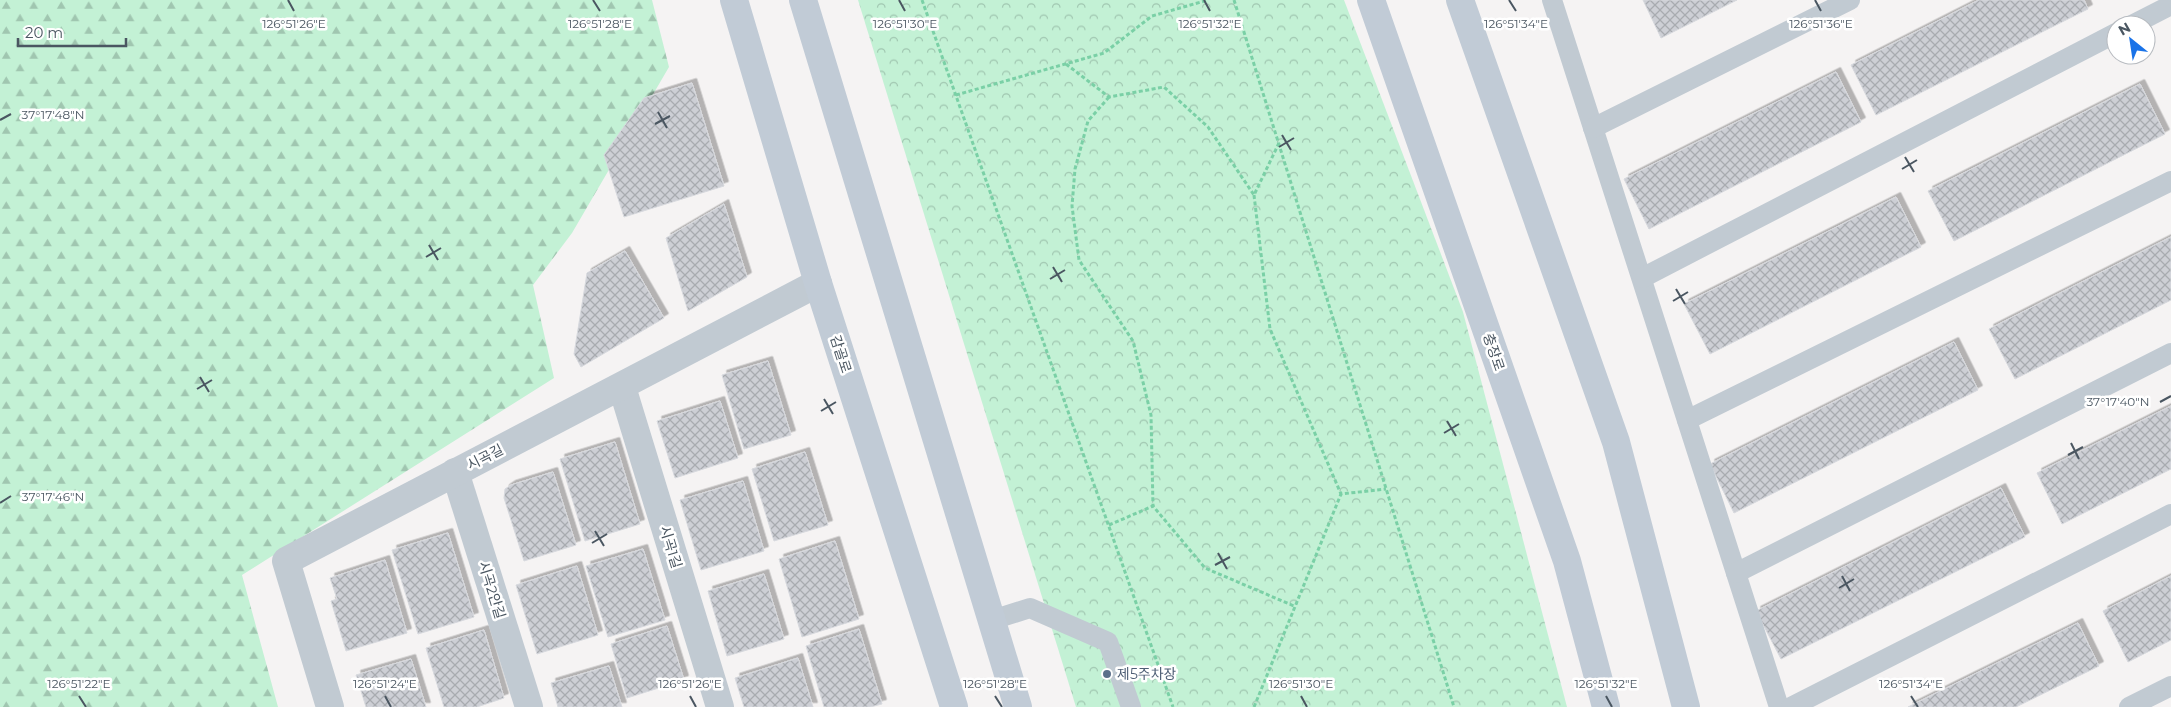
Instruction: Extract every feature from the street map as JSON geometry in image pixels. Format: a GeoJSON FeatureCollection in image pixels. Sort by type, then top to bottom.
{"type":"FeatureCollection","features":[{"type":"Feature","properties":{"kind":"main road","name":"감골로"},"geometry":{"type":"LineString","coordinates":[[734,0],[818,283],[954,707]]}},
{"type":"Feature","properties":{"kind":"main road"},"geometry":{"type":"LineString","coordinates":[[803,0],[1018,707]]}},
{"type":"Feature","properties":{"kind":"main road","name":"충장로"},"geometry":{"type":"LineString","coordinates":[[1371,0],[1567,561],[1606,707]]}},
{"type":"Feature","properties":{"kind":"main road"},"geometry":{"type":"LineString","coordinates":[[1460,0],[1616,442],[1686,707]]}},
{"type":"Feature","properties":{"kind":"street","name":"시곡길"},"geometry":{"type":"LineString","coordinates":[[330,707],[286,561],[818,283]]}},
{"type":"Feature","properties":{"kind":"street","name":"시곡1길"},"geometry":{"type":"LineString","coordinates":[[622,387],[720,707]]}},
{"type":"Feature","properties":{"kind":"street","name":"시곡2안길"},"geometry":{"type":"LineString","coordinates":[[455,472],[529,707]]}},
{"type":"Feature","properties":{"kind":"lane"},"geometry":{"type":"LineString","coordinates":[[1552,0],[1779,707]]}},
{"type":"Feature","properties":{"kind":"lane"},"geometry":{"type":"LineString","coordinates":[[1593,128],[1850,0]]}},
{"type":"Feature","properties":{"kind":"lane"},"geometry":{"type":"LineString","coordinates":[[2152,15],[2171,5]]}},
{"type":"Feature","properties":{"kind":"lane"},"geometry":{"type":"LineString","coordinates":[[1642,278],[2106,38]]}},
{"type":"Feature","properties":{"kind":"lane"},"geometry":{"type":"LineString","coordinates":[[1687,420],[2171,181]]}},
{"type":"Feature","properties":{"kind":"lane"},"geometry":{"type":"LineString","coordinates":[[1736,573],[2171,353]]}},
{"type":"Feature","properties":{"kind":"lane"},"geometry":{"type":"LineString","coordinates":[[1791,707],[2171,514]]}},
{"type":"Feature","properties":{"kind":"lane"},"geometry":{"type":"LineString","coordinates":[[992,620],[1030,608],[1108,642],[1131,707]]}},
{"type":"Feature","properties":{"kind":"lane"},"geometry":{"type":"LineString","coordinates":[[2130,707],[2171,686]]}},
{"type":"Feature","properties":{"kind":"path"},"geometry":{"type":"LineString","coordinates":[[922,0],[1173,707]]}},
{"type":"Feature","properties":{"kind":"path"},"geometry":{"type":"LineString","coordinates":[[956,95],[1104,52],[1152,16],[1208,0]]}},
{"type":"Feature","properties":{"kind":"path"},"geometry":{"type":"LineString","coordinates":[[1234,0],[1454,707]]}},
{"type":"Feature","properties":{"kind":"path"},"geometry":{"type":"LineString","coordinates":[[1066,64],[1109,97]]}},
{"type":"Feature","properties":{"kind":"path"},"geometry":{"type":"LineString","coordinates":[[1254,707],[1341,494],[1270,329],[1254,195],[1208,127],[1164,87],[1109,97],[1088,122],[1075,169],[1072,206],[1079,260],[1133,341],[1151,414],[1153,506],[1205,568],[1294,606]]}},
{"type":"Feature","properties":{"kind":"path"},"geometry":{"type":"LineString","coordinates":[[1254,195],[1279,143]]}},
{"type":"Feature","properties":{"kind":"path"},"geometry":{"type":"LineString","coordinates":[[1341,494],[1386,489]]}},
{"type":"Feature","properties":{"kind":"path"},"geometry":{"type":"LineString","coordinates":[[1108,525],[1153,506]]}},
{"type":"Feature","properties":{"kind":"green space"},"geometry":{"type":"Polygon","coordinates":[[[0,0],[652,0],[669,67],[572,233],[533,285],[554,378],[242,575],[278,707],[0,707],[0,0]]]}},
{"type":"Feature","properties":{"kind":"green space"},"geometry":{"type":"Polygon","coordinates":[[[858,0],[1344,0],[1463,312],[1567,707],[1076,707],[858,0]]]}},
{"type":"Feature","properties":{"kind":"building"},"geometry":{"type":"Polygon","coordinates":[[[1643,0],[1737,0],[1661,38],[1643,0]]]}},
{"type":"Feature","properties":{"kind":"building"},"geometry":{"type":"Polygon","coordinates":[[[1979,0],[2084,0],[2088,9],[1876,115],[1851,65],[1979,0]]]}},
{"type":"Feature","properties":{"kind":"building"},"geometry":{"type":"Polygon","coordinates":[[[1836,72],[1861,122],[1649,229],[1624,179],[1836,72]]]}},
{"type":"Feature","properties":{"kind":"building"},"geometry":{"type":"Polygon","coordinates":[[[692,83],[724,186],[624,217],[604,155],[644,98],[692,83]]]}},
{"type":"Feature","properties":{"kind":"building"},"geometry":{"type":"Polygon","coordinates":[[[2140,84],[2165,134],[1954,241],[1928,191],[2140,84]]]}},
{"type":"Feature","properties":{"kind":"building"},"geometry":{"type":"Polygon","coordinates":[[[1896,197],[1921,247],[1710,354],[1684,304],[1896,197]]]}},
{"type":"Feature","properties":{"kind":"building"},"geometry":{"type":"Polygon","coordinates":[[[724,204],[747,277],[688,311],[666,238],[724,204]]]}},
{"type":"Feature","properties":{"kind":"building"},"geometry":{"type":"Polygon","coordinates":[[[2171,237],[2171,300],[2015,379],[1989,329],[2171,237]]]}},
{"type":"Feature","properties":{"kind":"building"},"geometry":{"type":"Polygon","coordinates":[[[625,251],[664,318],[581,367],[574,354],[587,273],[625,251]]]}},
{"type":"Feature","properties":{"kind":"building"},"geometry":{"type":"Polygon","coordinates":[[[1954,342],[1978,390],[1734,513],[1710,464],[1954,342]]]}},
{"type":"Feature","properties":{"kind":"building"},"geometry":{"type":"Polygon","coordinates":[[[768,361],[791,435],[744,449],[722,375],[768,361]]]}},
{"type":"Feature","properties":{"kind":"building"},"geometry":{"type":"Polygon","coordinates":[[[720,401],[738,458],[675,478],[657,421],[720,401]]]}},
{"type":"Feature","properties":{"kind":"building"},"geometry":{"type":"Polygon","coordinates":[[[2171,406],[2171,469],[2062,524],[2037,473],[2171,406]]]}},
{"type":"Feature","properties":{"kind":"building"},"geometry":{"type":"Polygon","coordinates":[[[615,442],[640,524],[585,541],[560,459],[615,442]]]}},
{"type":"Feature","properties":{"kind":"building"},"geometry":{"type":"Polygon","coordinates":[[[805,452],[828,525],[774,541],[752,469],[805,452]]]}},
{"type":"Feature","properties":{"kind":"building"},"geometry":{"type":"Polygon","coordinates":[[[553,472],[576,545],[524,561],[504,498],[505,489],[511,485],[553,472]]]}},
{"type":"Feature","properties":{"kind":"building"},"geometry":{"type":"Polygon","coordinates":[[[743,481],[764,551],[701,570],[680,500],[743,481]]]}},
{"type":"Feature","properties":{"kind":"building"},"geometry":{"type":"Polygon","coordinates":[[[2001,488],[2025,537],[1781,659],[1756,611],[2001,488]]]}},
{"type":"Feature","properties":{"kind":"building"},"geometry":{"type":"Polygon","coordinates":[[[448,533],[474,617],[418,634],[392,550],[448,533]]]}},
{"type":"Feature","properties":{"kind":"building"},"geometry":{"type":"Polygon","coordinates":[[[835,541],[859,619],[802,637],[779,559],[835,541]]]}},
{"type":"Feature","properties":{"kind":"building"},"geometry":{"type":"Polygon","coordinates":[[[643,549],[665,620],[608,637],[586,566],[643,549]]]}},
{"type":"Feature","properties":{"kind":"building"},"geometry":{"type":"Polygon","coordinates":[[[385,560],[407,633],[346,651],[331,601],[337,599],[330,578],[385,560]]]}},
{"type":"Feature","properties":{"kind":"building"},"geometry":{"type":"Polygon","coordinates":[[[577,566],[598,635],[537,654],[516,585],[577,566]]]}},
{"type":"Feature","properties":{"kind":"building"},"geometry":{"type":"Polygon","coordinates":[[[764,574],[784,639],[727,656],[708,591],[764,574]]]}},
{"type":"Feature","properties":{"kind":"building"},"geometry":{"type":"Polygon","coordinates":[[[2171,576],[2171,640],[2128,662],[2103,611],[2171,576]]]}},
{"type":"Feature","properties":{"kind":"building"},"geometry":{"type":"Polygon","coordinates":[[[2078,623],[2099,666],[2016,707],[1908,707],[2078,623]]]}},
{"type":"Feature","properties":{"kind":"building"},"geometry":{"type":"Polygon","coordinates":[[[667,626],[684,680],[627,698],[611,644],[667,626]]]}},
{"type":"Feature","properties":{"kind":"building"},"geometry":{"type":"Polygon","coordinates":[[[859,629],[882,704],[870,707],[824,707],[806,646],[859,629]]]}},
{"type":"Feature","properties":{"kind":"building"},"geometry":{"type":"Polygon","coordinates":[[[484,630],[504,698],[477,707],[444,707],[426,648],[484,630]]]}},
{"type":"Feature","properties":{"kind":"building"},"geometry":{"type":"Polygon","coordinates":[[[798,658],[813,707],[744,707],[735,678],[798,658]]]}},
{"type":"Feature","properties":{"kind":"building"},"geometry":{"type":"Polygon","coordinates":[[[411,659],[426,707],[366,707],[356,675],[411,659]]]}},
{"type":"Feature","properties":{"kind":"building"},"geometry":{"type":"Polygon","coordinates":[[[609,666],[622,707],[558,707],[551,683],[609,666]]]}},
{"type":"Feature","properties":{"kind":"place","name":"제5주차장"},"geometry":{"type":"Point","coordinates":[1107,674]}}]}
